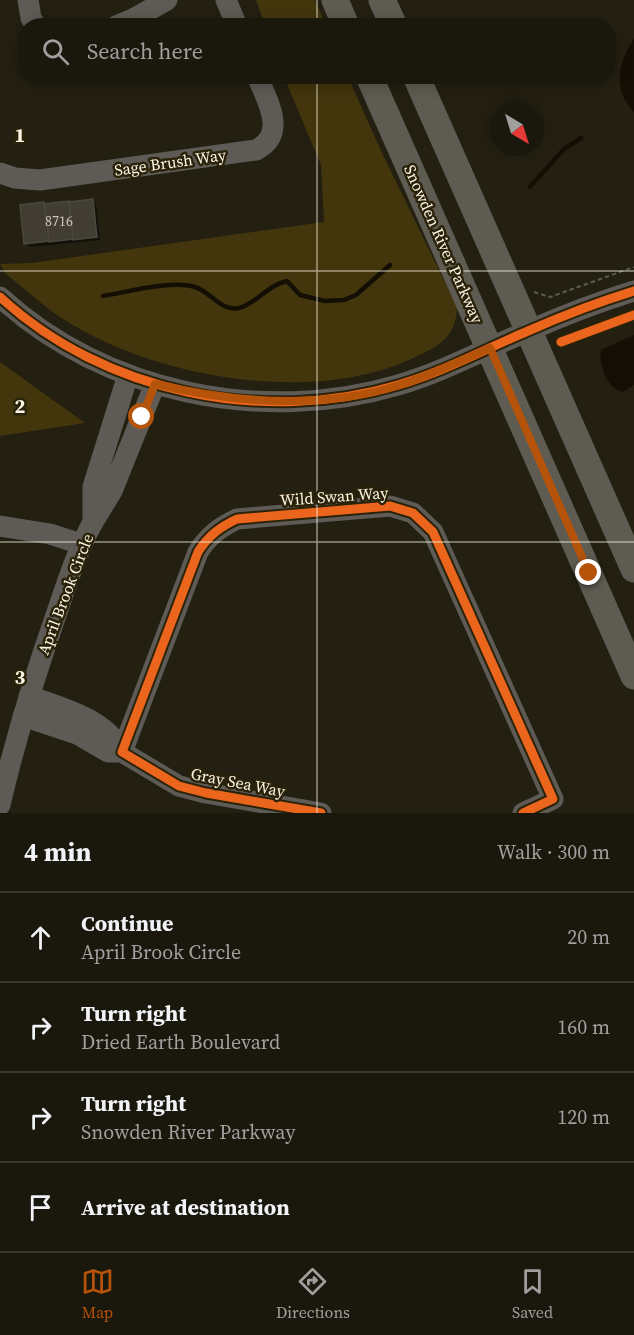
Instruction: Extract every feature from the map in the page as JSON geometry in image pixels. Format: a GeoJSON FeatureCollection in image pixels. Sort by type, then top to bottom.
{"type":"FeatureCollection","features":[{"type":"Feature","properties":{"kind":"main road"},"geometry":{"type":"LineString","coordinates":[[335,0],[343,18]]}},
{"type":"Feature","properties":{"kind":"main road"},"geometry":{"type":"LineString","coordinates":[[382,0],[390,18]]}},
{"type":"Feature","properties":{"kind":"main road","name":"Snowden River Parkway"},"geometry":{"type":"LineString","coordinates":[[373,84],[634,676]]}},
{"type":"Feature","properties":{"kind":"main road"},"geometry":{"type":"LineString","coordinates":[[420,84],[634,569]]}},
{"type":"Feature","properties":{"kind":"street"},"geometry":{"type":"LineString","coordinates":[[28,0],[31,18]]}},
{"type":"Feature","properties":{"kind":"street"},"geometry":{"type":"LineString","coordinates":[[135,18],[167,0]]}},
{"type":"Feature","properties":{"kind":"street"},"geometry":{"type":"LineString","coordinates":[[226,0],[234,18]]}},
{"type":"Feature","properties":{"kind":"street","name":"Sage Brush Way"},"geometry":{"type":"LineString","coordinates":[[0,173],[40,180],[256,150],[269,140],[274,125],[260,84]]}},
{"type":"Feature","properties":{"kind":"street"},"geometry":{"type":"LineString","coordinates":[[0,297],[63,344],[128,375],[155,384],[233,400],[267,402],[340,398],[400,385],[528,330],[634,291]]}},
{"type":"Feature","properties":{"kind":"street","name":"April Brook Circle"},"geometry":{"type":"LineString","coordinates":[[93,522],[93,487],[128,375]]}},
{"type":"Feature","properties":{"kind":"street","name":"April Brook Circle"},"geometry":{"type":"LineString","coordinates":[[0,805],[26,706],[81,544],[112,491],[155,384]]}},
{"type":"Feature","properties":{"kind":"street","name":"Wild Swan Way"},"geometry":{"type":"LineString","coordinates":[[122,752],[198,552],[214,532],[237,519],[390,506],[413,513],[433,532],[553,799],[523,813]]}},
{"type":"Feature","properties":{"kind":"street"},"geometry":{"type":"LineString","coordinates":[[0,526],[50,534],[81,544]]}},
{"type":"Feature","properties":{"kind":"street","name":"Gray Sea Way"},"geometry":{"type":"LineString","coordinates":[[26,706],[108,752],[122,752],[179,786],[206,794],[321,813]]}},
{"type":"Feature","properties":{"kind":"path"},"geometry":{"type":"LineString","coordinates":[[534,292],[543,297],[550,297],[634,267]]}},
{"type":"Feature","properties":{"kind":"shaded area"},"geometry":{"type":"Polygon","coordinates":[[[256,0],[315,0],[323,18],[262,18],[256,0]]]}},
{"type":"Feature","properties":{"kind":"shaded area"},"geometry":{"type":"Polygon","coordinates":[[[634,39],[634,112],[623,95],[620,76],[624,57],[634,39]]]}},
{"type":"Feature","properties":{"kind":"shaded area"},"geometry":{"type":"Polygon","coordinates":[[[287,84],[351,84],[457,307],[453,328],[435,347],[409,360],[369,374],[325,381],[279,382],[232,378],[185,369],[141,356],[100,339],[63,319],[41,303],[6,274],[0,264],[32,263],[324,222],[321,165],[287,84]]]}},
{"type":"Feature","properties":{"kind":"shaded area"},"geometry":{"type":"Polygon","coordinates":[[[634,335],[634,385],[622,392],[612,385],[605,375],[601,362],[601,350],[634,335]]]}},
{"type":"Feature","properties":{"kind":"shaded area"},"geometry":{"type":"Polygon","coordinates":[[[0,362],[85,423],[0,436],[0,362]]]}},
{"type":"Feature","properties":{"kind":"building"},"geometry":{"type":"Polygon","coordinates":[[[93,199],[97,237],[73,240],[69,202],[93,199]]]}},
{"type":"Feature","properties":{"kind":"building"},"geometry":{"type":"Polygon","coordinates":[[[69,201],[73,239],[49,242],[44,204],[69,201]]]}},
{"type":"Feature","properties":{"kind":"building"},"geometry":{"type":"Polygon","coordinates":[[[44,202],[49,241],[24,244],[20,205],[44,202]]]}},
{"type":"Feature","properties":{"kind":"waterway"},"geometry":{"type":"LineString","coordinates":[[530,187],[564,149],[581,138]]}},
{"type":"Feature","properties":{"kind":"waterway"},"geometry":{"type":"LineString","coordinates":[[103,296],[162,286],[185,285],[200,289],[227,307],[239,308],[274,286],[287,281],[300,295],[325,301],[344,300],[356,295],[390,265]]}},
{"type":"Feature","properties":{"kind":"cycle path"},"geometry":{"type":"LineString","coordinates":[[0,297],[41,330],[87,357],[136,378],[187,392],[240,400],[293,402],[346,397],[415,380],[554,320],[634,291]]}},
{"type":"Feature","properties":{"kind":"cycle path"},"geometry":{"type":"LineString","coordinates":[[561,342],[634,315]]}},
{"type":"Feature","properties":{"kind":"cycle path"},"geometry":{"type":"LineString","coordinates":[[321,813],[206,793],[179,786],[122,752],[198,552],[210,537],[237,519],[390,506],[413,513],[433,532],[553,799],[523,813]]}},
{"type":"Feature","properties":{"kind":"route"},"geometry":{"type":"LineString","coordinates":[[142,417],[155,384],[233,400],[267,402],[340,398],[400,385],[490,348],[589,573]]}}]}
